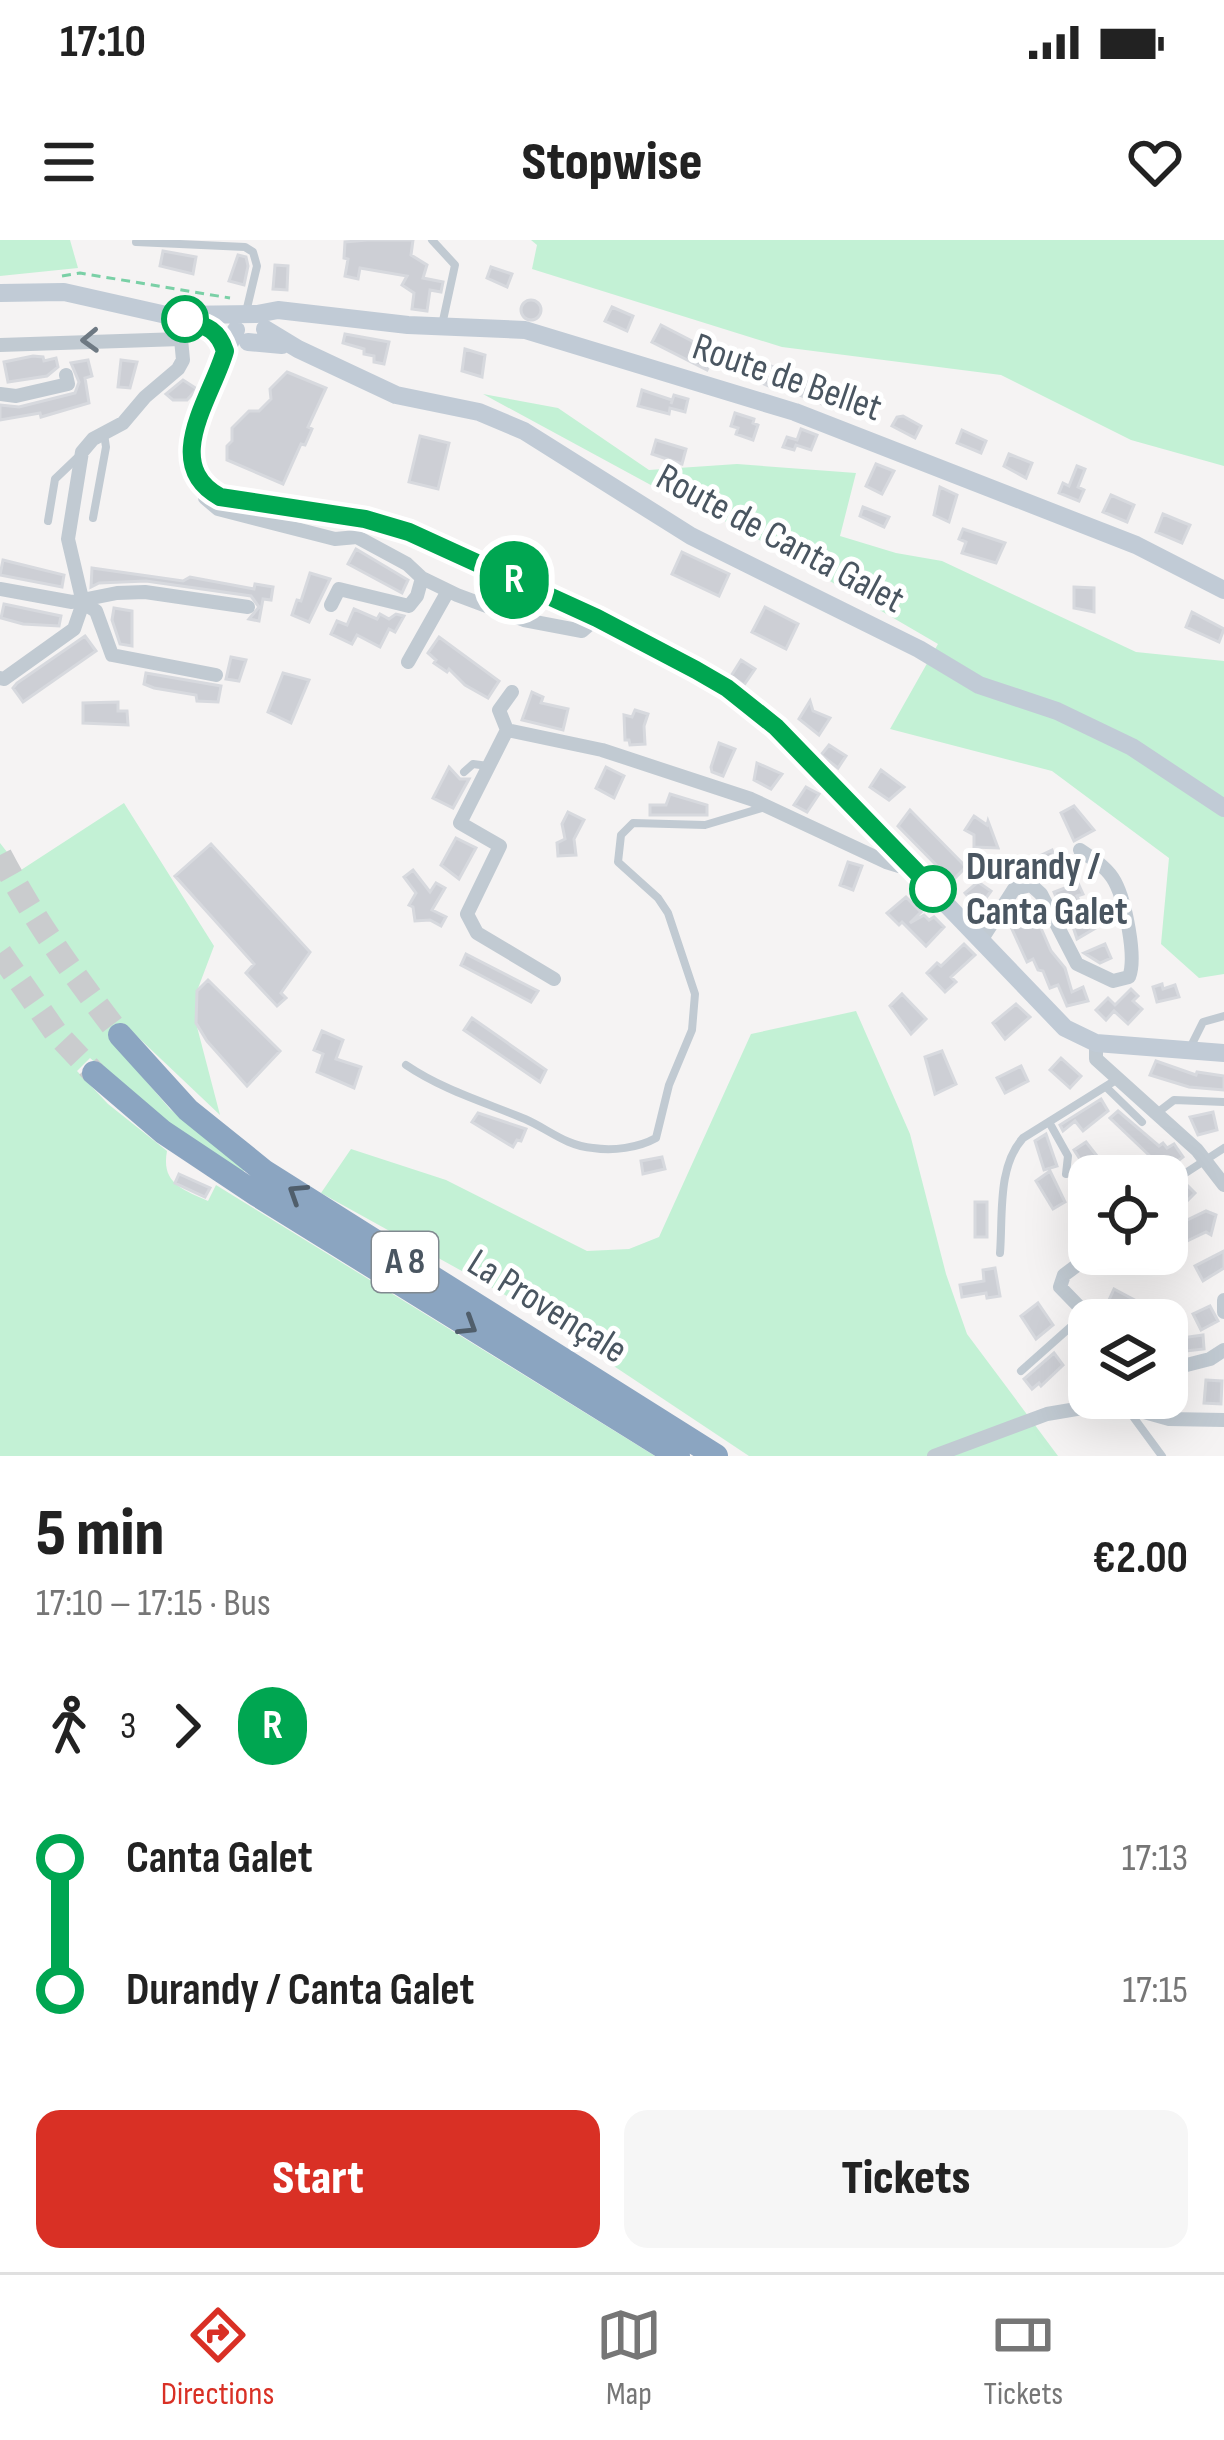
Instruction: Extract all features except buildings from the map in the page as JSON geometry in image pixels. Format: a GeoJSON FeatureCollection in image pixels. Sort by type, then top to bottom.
{"type":"FeatureCollection","features":[{"type":"Feature","properties":{"kind":"highway","name":"La Provençale"},"geometry":{"type":"LineString","coordinates":[[121,1035],[188,1110],[265,1172],[716,1456]]}},
{"type":"Feature","properties":{"kind":"highway","name":"La Provençale"},"geometry":{"type":"LineString","coordinates":[[94,1073],[163,1132],[216,1168],[678,1456]]}},
{"type":"Feature","properties":{"kind":"street"},"geometry":{"type":"LineString","coordinates":[[0,293],[64,292],[250,326]]}},
{"type":"Feature","properties":{"kind":"street","name":"Route de Bellet"},"geometry":{"type":"LineString","coordinates":[[250,326],[278,310],[525,330],[771,404],[1136,545],[1224,590]]}},
{"type":"Feature","properties":{"kind":"street"},"geometry":{"type":"LineString","coordinates":[[174,315],[218,334],[225,351]]}},
{"type":"Feature","properties":{"kind":"street"},"geometry":{"type":"LineString","coordinates":[[0,345],[181,339],[202,324],[250,326]]}},
{"type":"Feature","properties":{"kind":"street"},"geometry":{"type":"LineString","coordinates":[[250,326],[225,351],[191,442],[192,465],[205,487],[220,497],[384,524],[597,618],[696,670],[776,727],[1054,1018],[1096,1043],[1224,1053]]}},
{"type":"Feature","properties":{"kind":"street"},"geometry":{"type":"LineString","coordinates":[[215,384],[250,326]]}},
{"type":"Feature","properties":{"kind":"street","name":"Route de Canta Galet"},"geometry":{"type":"LineString","coordinates":[[250,326],[396,395],[479,412],[524,431],[692,536],[919,649],[979,685],[1058,711],[1132,747],[1224,808]]}},
{"type":"Feature","properties":{"kind":"street"},"geometry":{"type":"LineString","coordinates":[[0,678],[74,629],[83,603],[68,539],[82,452],[93,439],[130,416],[185,361],[181,339]]}},
{"type":"Feature","properties":{"kind":"street"},"geometry":{"type":"LineString","coordinates":[[0,394],[68,384],[66,375]]}},
{"type":"Feature","properties":{"kind":"street"},"geometry":{"type":"LineString","coordinates":[[205,487],[205,498],[218,509],[335,539],[357,537],[448,591],[524,620],[575,630],[588,628],[597,618]]}},
{"type":"Feature","properties":{"kind":"street"},"geometry":{"type":"LineString","coordinates":[[332,604],[339,589],[409,606],[422,578]]}},
{"type":"Feature","properties":{"kind":"street"},"geometry":{"type":"LineString","coordinates":[[0,589],[83,603],[96,611],[112,655],[119,659],[216,674]]}},
{"type":"Feature","properties":{"kind":"street"},"geometry":{"type":"LineString","coordinates":[[408,662],[448,591]]}},
{"type":"Feature","properties":{"kind":"street"},"geometry":{"type":"LineString","coordinates":[[83,603],[98,596],[145,592],[248,607]]}},
{"type":"Feature","properties":{"kind":"street"},"geometry":{"type":"LineString","coordinates":[[512,692],[499,710],[507,730],[460,823],[500,846],[467,914],[477,933],[554,979]]}},
{"type":"Feature","properties":{"kind":"street"},"geometry":{"type":"LineString","coordinates":[[507,730],[602,750],[767,807],[886,862],[908,864]]}},
{"type":"Feature","properties":{"kind":"street"},"geometry":{"type":"LineString","coordinates":[[982,939],[1014,889],[1025,884],[1041,894],[1077,964],[1114,981],[1130,976],[1133,957],[1117,884],[1080,850]]}},
{"type":"Feature","properties":{"kind":"street"},"geometry":{"type":"LineString","coordinates":[[1096,1043],[1096,1059],[1112,1083],[1204,1159],[1224,1185]]}},
{"type":"Feature","properties":{"kind":"street"},"geometry":{"type":"LineString","coordinates":[[1068,1272],[1060,1287],[1072,1299]]}},
{"type":"Feature","properties":{"kind":"street"},"geometry":{"type":"LineString","coordinates":[[1224,1300],[1224,1312]]}},
{"type":"Feature","properties":{"kind":"street"},"geometry":{"type":"LineString","coordinates":[[1188,1365],[1224,1350]]}},
{"type":"Feature","properties":{"kind":"street"},"geometry":{"type":"LineString","coordinates":[[934,1456],[1068,1408]]}},
{"type":"Feature","properties":{"kind":"street"},"geometry":{"type":"LineString","coordinates":[[1169,1419],[1224,1420]]}},
{"type":"Feature","properties":{"kind":"lane"},"geometry":{"type":"LineString","coordinates":[[432,240],[455,265],[442,326]]}},
{"type":"Feature","properties":{"kind":"lane"},"geometry":{"type":"LineString","coordinates":[[136,242],[245,247],[253,252],[257,266],[250,326]]}},
{"type":"Feature","properties":{"kind":"lane"},"geometry":{"type":"LineString","coordinates":[[93,518],[106,447],[104,433]]}},
{"type":"Feature","properties":{"kind":"lane"},"geometry":{"type":"LineString","coordinates":[[48,521],[55,479],[82,452]]}},
{"type":"Feature","properties":{"kind":"lane"},"geometry":{"type":"LineString","coordinates":[[464,772],[473,764],[488,766]]}},
{"type":"Feature","properties":{"kind":"lane"},"geometry":{"type":"LineString","coordinates":[[406,1065],[574,1144],[621,1148],[656,1138],[673,1072],[692,1030],[695,994],[668,913],[617,862],[621,835],[634,823],[705,825],[767,807]]}},
{"type":"Feature","properties":{"kind":"lane"},"geometry":{"type":"LineString","coordinates":[[1190,1048],[1203,1022],[1224,1016]]}},
{"type":"Feature","properties":{"kind":"lane"},"geometry":{"type":"LineString","coordinates":[[1000,1253],[1006,1163],[1023,1138],[1112,1083]]}},
{"type":"Feature","properties":{"kind":"lane"},"geometry":{"type":"LineString","coordinates":[[1149,1118],[1174,1100],[1224,1102]]}},
{"type":"Feature","properties":{"kind":"lane"},"geometry":{"type":"LineString","coordinates":[[1049,1122],[1065,1148],[1066,1174]]}},
{"type":"Feature","properties":{"kind":"lane"},"geometry":{"type":"LineString","coordinates":[[1188,1170],[1224,1148]]}},
{"type":"Feature","properties":{"kind":"lane"},"geometry":{"type":"LineString","coordinates":[[1021,1371],[1068,1334]]}},
{"type":"Feature","properties":{"kind":"lane"},"geometry":{"type":"LineString","coordinates":[[1135,1419],[1162,1456]]}},
{"type":"Feature","properties":{"kind":"path"},"geometry":{"type":"LineString","coordinates":[[60,277],[80,273],[238,300],[250,326]]}},
{"type":"Feature","properties":{"kind":"green space"},"geometry":{"type":"Polygon","coordinates":[[[0,240],[70,240],[78,268],[0,276],[0,240]]]}},
{"type":"Feature","properties":{"kind":"green space"},"geometry":{"type":"Polygon","coordinates":[[[531,240],[1224,240],[1224,466],[1131,440],[1001,375],[782,347],[532,269],[537,245],[531,240]]]}},
{"type":"Feature","properties":{"kind":"green space"},"geometry":{"type":"Polygon","coordinates":[[[483,394],[558,408],[649,470],[737,464],[856,473],[840,536],[942,561],[1136,652],[1224,661],[1224,974],[1199,978],[1161,944],[1169,858],[1052,771],[890,729],[938,644],[737,527],[483,394]]]}},
{"type":"Feature","properties":{"kind":"green space"},"geometry":{"type":"Polygon","coordinates":[[[124,803],[214,946],[197,991],[196,1023],[220,1115],[123,1023],[109,1038],[170,1109],[244,1170],[242,1175],[157,1117],[90,1058],[77,1071],[108,1104],[167,1151],[167,1171],[182,1188],[208,1201],[216,1185],[655,1456],[0,1456],[0,843],[21,870],[124,803]]]}},
{"type":"Feature","properties":{"kind":"green space"},"geometry":{"type":"Polygon","coordinates":[[[856,1011],[910,1134],[946,1274],[967,1334],[1058,1456],[749,1456],[516,1301],[321,1193],[351,1149],[446,1180],[587,1251],[629,1249],[659,1237],[751,1034],[856,1011]]]}},
{"type":"Feature","properties":{"kind":"tunnel"},"geometry":{"type":"LineString","coordinates":[[0,855],[56,948],[120,1035]]}},
{"type":"Feature","properties":{"kind":"tunnel"},"geometry":{"type":"LineString","coordinates":[[0,953],[56,1033],[94,1073]]}},
{"type":"Feature","properties":{"kind":"bus line","name":"R"},"geometry":{"type":"LineString","coordinates":[[185,319],[209,326],[225,351],[191,442],[192,465],[208,490],[220,497],[365,519],[409,532],[597,618],[696,670],[776,727],[933,889]]}},
{"type":"Feature","properties":{"kind":"place","name":"Durandy / Canta Galet"},"geometry":{"type":"Point","coordinates":[933,889]}}]}
